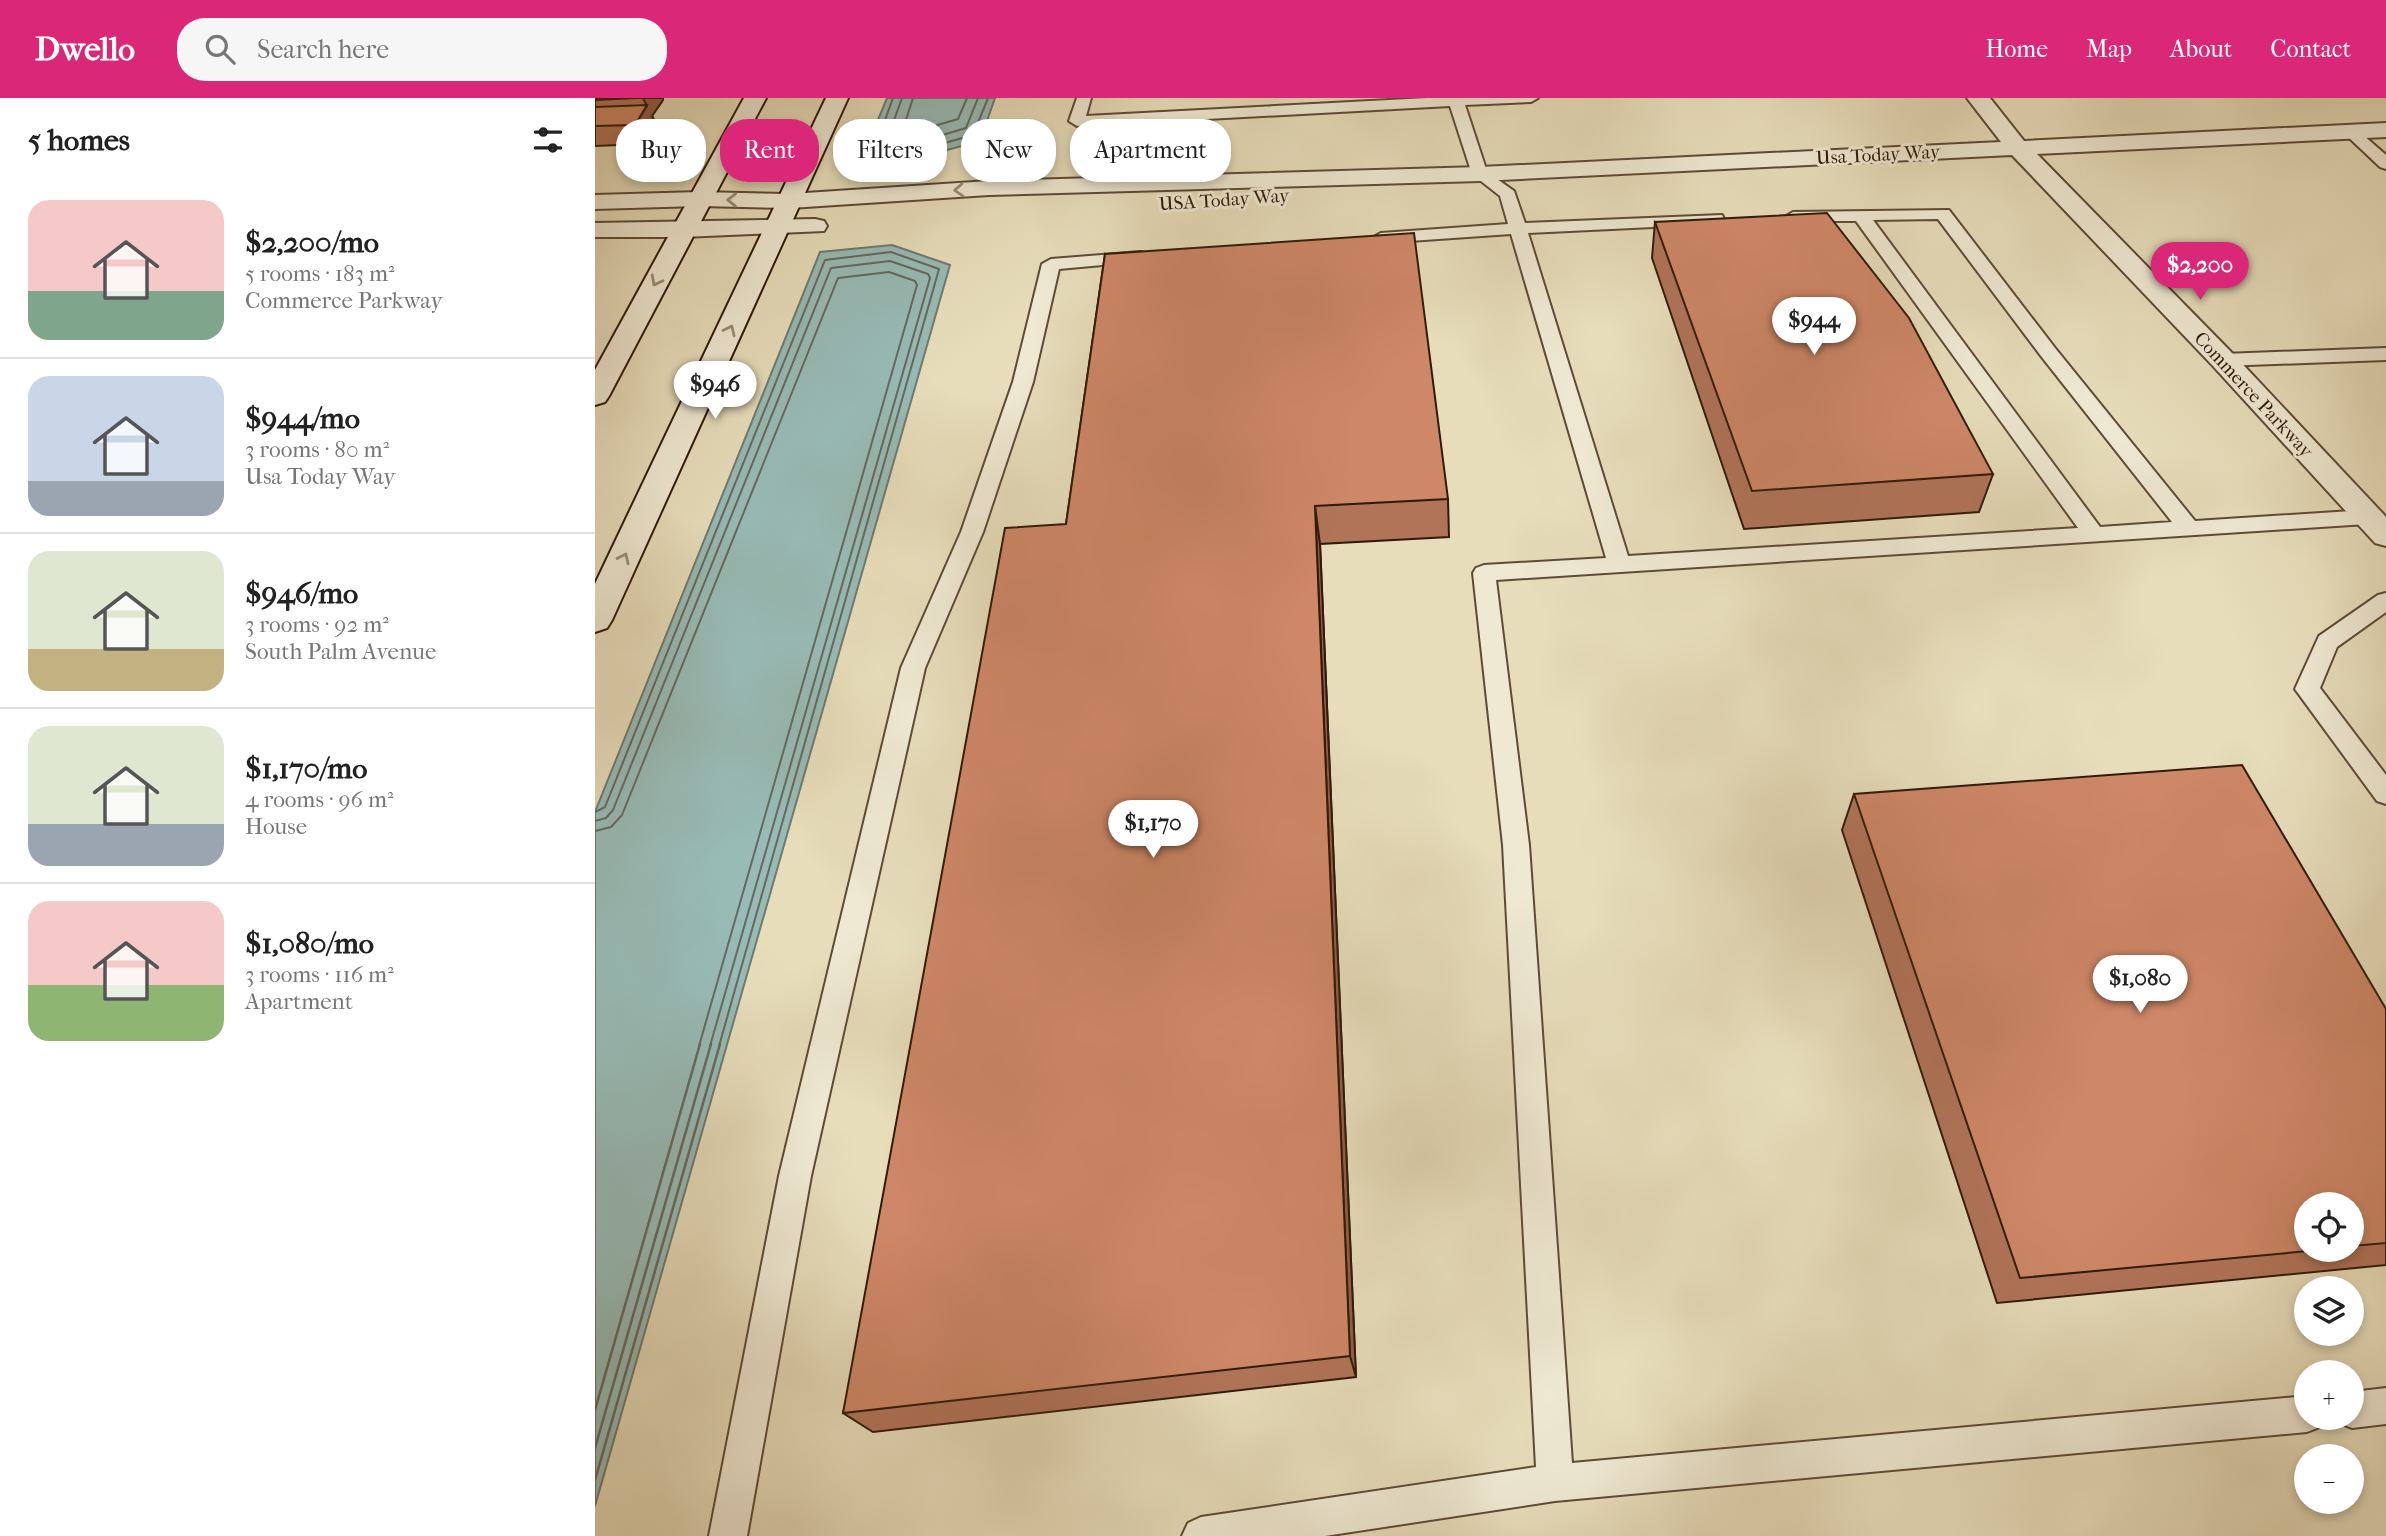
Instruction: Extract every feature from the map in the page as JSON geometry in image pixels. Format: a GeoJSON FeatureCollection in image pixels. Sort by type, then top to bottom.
{"type":"FeatureCollection","features":[{"type":"Feature","properties":{"kind":"street"},"geometry":{"type":"LineString","coordinates":[[595,396],[755,98]]}},
{"type":"Feature","properties":{"kind":"street"},"geometry":{"type":"LineString","coordinates":[[595,620],[837,98]]}},
{"type":"Feature","properties":{"kind":"street","name":"Commerce Parkway"},"geometry":{"type":"LineString","coordinates":[[1979,98],[2017,147],[2223,360],[2386,536]]}},
{"type":"Feature","properties":{"kind":"street","name":"Usa Today Way"},"geometry":{"type":"LineString","coordinates":[[1370,177],[2386,130]]}},
{"type":"Feature","properties":{"kind":"street","name":"USA Today Way"},"geometry":{"type":"LineString","coordinates":[[595,202],[699,199],[790,201],[989,188],[1370,177]]}},
{"type":"Feature","properties":{"kind":"street","name":"USA Today Way"},"geometry":{"type":"LineString","coordinates":[[1064,209],[1296,194],[1370,177]]}},
{"type":"Feature","properties":{"kind":"street"},"geometry":{"type":"LineString","coordinates":[[595,230],[832,225]]}},
{"type":"Feature","properties":{"kind":"lane"},"geometry":{"type":"LineString","coordinates":[[1084,98],[1077,121],[1531,98]]}},
{"type":"Feature","properties":{"kind":"lane"},"geometry":{"type":"LineString","coordinates":[[1456,101],[1480,174],[1508,194],[1619,564]]}},
{"type":"Feature","properties":{"kind":"lane"},"geometry":{"type":"LineString","coordinates":[[2350,131],[2386,164]]}},
{"type":"Feature","properties":{"kind":"lane"},"geometry":{"type":"LineString","coordinates":[[1767,218],[1943,214],[2048,352],[2187,526]]}},
{"type":"Feature","properties":{"kind":"lane"},"geometry":{"type":"LineString","coordinates":[[1860,215],[2093,533]]}},
{"type":"Feature","properties":{"kind":"lane"},"geometry":{"type":"LineString","coordinates":[[1358,240],[1518,228],[1741,218]]}},
{"type":"Feature","properties":{"kind":"lane"},"geometry":{"type":"LineString","coordinates":[[728,1536],[795,1176],[913,668],[972,532],[1023,382],[1051,264],[1158,256]]}},
{"type":"Feature","properties":{"kind":"lane"},"geometry":{"type":"LineString","coordinates":[[2223,360],[2386,354]]}},
{"type":"Feature","properties":{"kind":"lane"},"geometry":{"type":"LineString","coordinates":[[1555,1483],[1516,845],[1484,573],[2187,526],[2367,517]]}},
{"type":"Feature","properties":{"kind":"lane"},"geometry":{"type":"LineString","coordinates":[[2386,601],[2327,642],[2307,689],[2386,794]]}},
{"type":"Feature","properties":{"kind":"lane"},"geometry":{"type":"LineString","coordinates":[[2364,1409],[2386,1406]]}},
{"type":"Feature","properties":{"kind":"lane"},"geometry":{"type":"LineString","coordinates":[[1202,1536],[1555,1483],[2294,1415]]}},
{"type":"Feature","properties":{"kind":"water"},"geometry":{"type":"Polygon","coordinates":[[[887,98],[995,98],[988,119],[961,119],[961,146],[947,150],[947,119],[878,119],[887,98]]]}},
{"type":"Feature","properties":{"kind":"water"},"geometry":{"type":"Polygon","coordinates":[[[892,245],[950,265],[595,1506],[595,812],[820,252],[892,245]]]}},
{"type":"Feature","properties":{"kind":"building"},"geometry":{"type":"Polygon","coordinates":[[[595,98],[637,98],[595,100],[595,98]]]}},
{"type":"Feature","properties":{"kind":"building"},"geometry":{"type":"Polygon","coordinates":[[[647,105],[639,119],[616,119],[616,125],[595,126],[595,107],[647,105]]]}},
{"type":"Feature","properties":{"kind":"building"},"geometry":{"type":"Polygon","coordinates":[[[1827,213],[1909,318],[1993,474],[1752,491],[1655,222],[1827,213]]]}},
{"type":"Feature","properties":{"kind":"building"},"geometry":{"type":"Polygon","coordinates":[[[1414,233],[1448,499],[1315,506],[1350,1356],[843,1413],[1005,528],[1066,524],[1105,254],[1414,233]]]}},
{"type":"Feature","properties":{"kind":"building"},"geometry":{"type":"Polygon","coordinates":[[[2242,765],[2386,1009],[2386,1243],[2364,1245],[2364,1192],[2294,1192],[2294,1252],[2020,1278],[1854,794],[2242,765]]]}}]}
